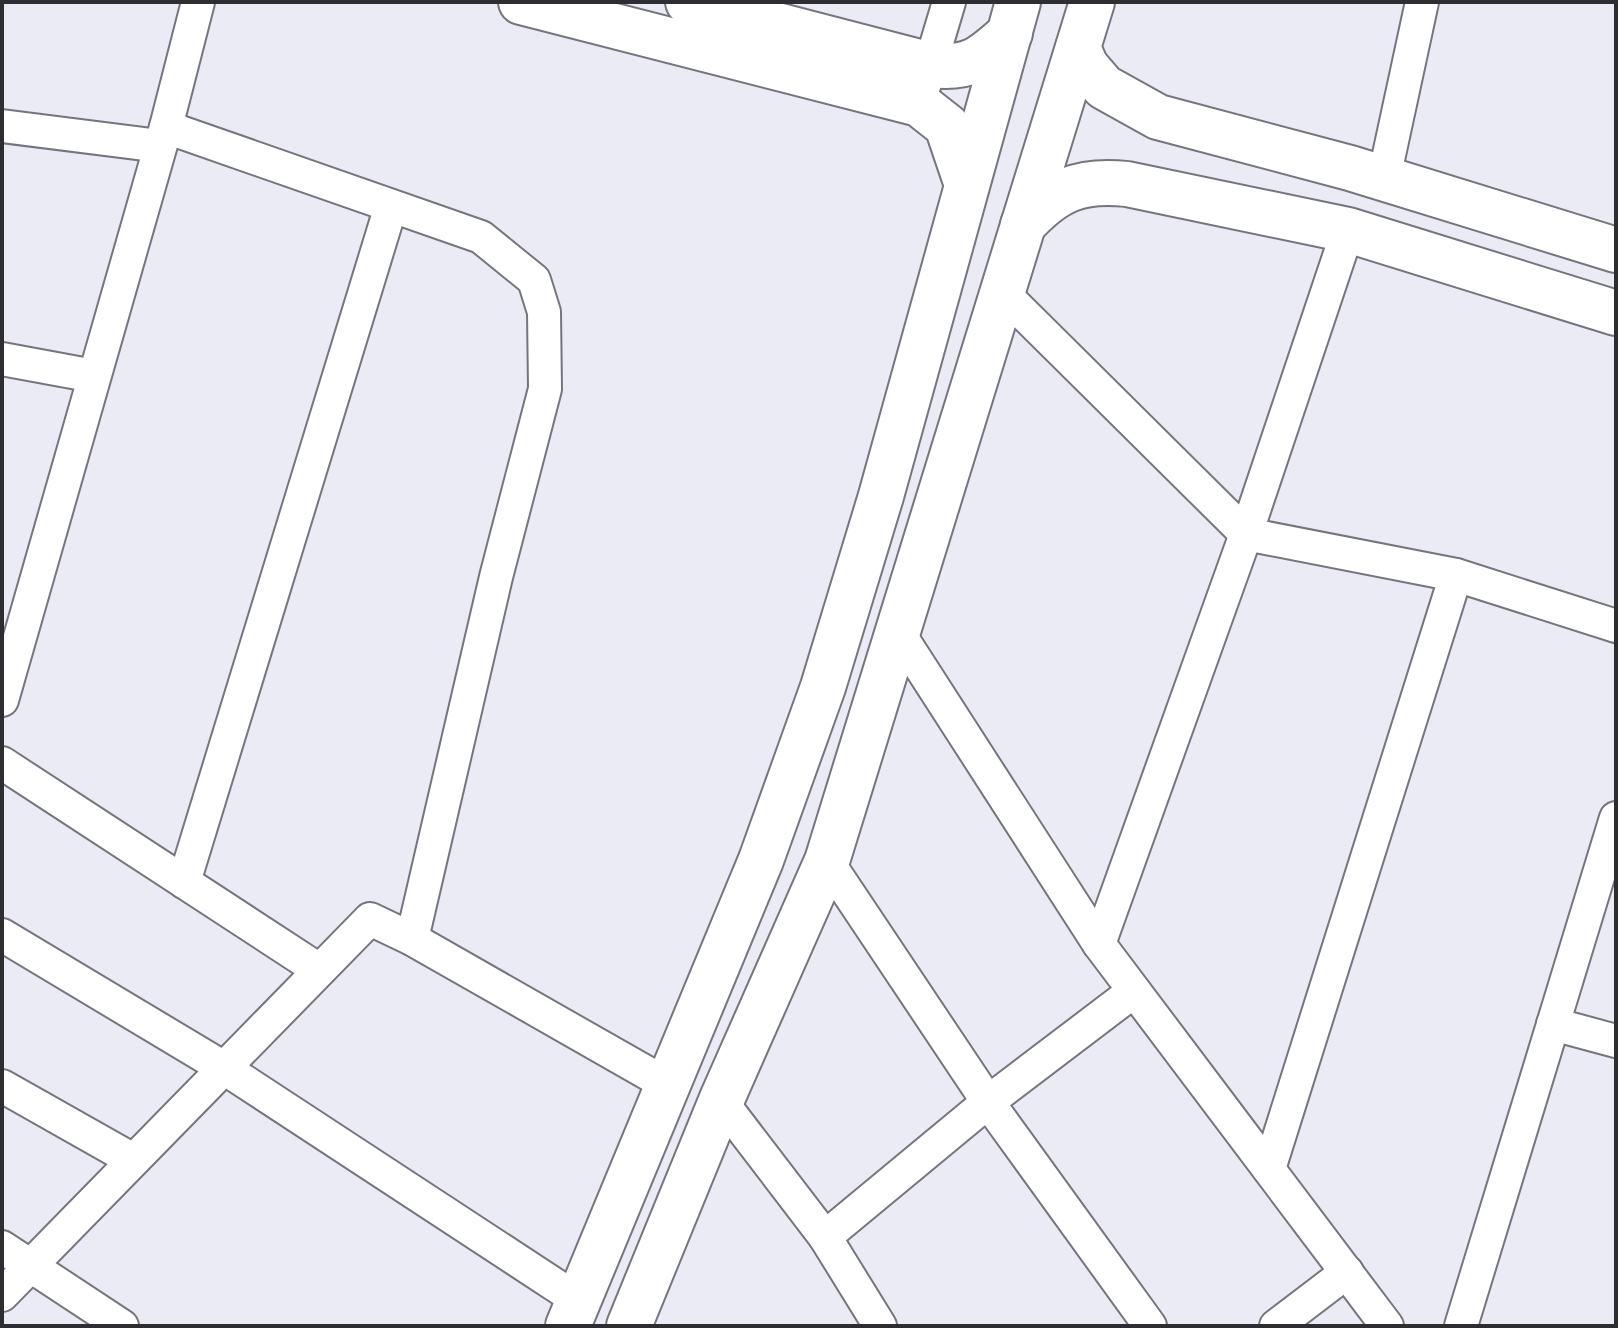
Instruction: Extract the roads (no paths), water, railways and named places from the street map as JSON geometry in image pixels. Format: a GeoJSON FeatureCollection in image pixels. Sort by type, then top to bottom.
{"type":"FeatureCollection","features":[{"type":"Feature","properties":{"kind":"main road"},"geometry":{"type":"LineString","coordinates":[[521,2],[925,84],[982,58],[1014,18]]}},
{"type":"Feature","properties":{"kind":"main road"},"geometry":{"type":"LineString","coordinates":[[688,2],[925,84],[947,126],[966,182]]}},
{"type":"Feature","properties":{"kind":"main road"},"geometry":{"type":"LineString","coordinates":[[641,1318],[721,1101],[827,861],[1092,2]]}},
{"type":"Feature","properties":{"kind":"main road"},"geometry":{"type":"LineString","coordinates":[[573,1313],[670,1086],[761,860],[823,687],[1014,18]]}},
{"type":"Feature","properties":{"kind":"main road"},"geometry":{"type":"LineString","coordinates":[[1078,48],[1086,66],[1104,87],[1158,117],[1384,178],[1616,250]]}},
{"type":"Feature","properties":{"kind":"main road"},"geometry":{"type":"LineString","coordinates":[[1023,225],[1044,202],[1067,189],[1096,181],[1127,184],[1348,230],[1616,313]]}},
{"type":"Feature","properties":{"kind":"main road"},"geometry":{"type":"LineString","coordinates":[[935,300],[942,320],[958,331],[985,331],[1000,303]]}},
{"type":"Feature","properties":{"kind":"street"},"geometry":{"type":"LineString","coordinates":[[3,696],[163,137],[198,2]]}},
{"type":"Feature","properties":{"kind":"street"},"geometry":{"type":"LineString","coordinates":[[925,84],[949,2]]}},
{"type":"Feature","properties":{"kind":"street"},"geometry":{"type":"LineString","coordinates":[[1384,178],[1422,2]]}},
{"type":"Feature","properties":{"kind":"street"},"geometry":{"type":"LineString","coordinates":[[2,126],[163,137],[391,206],[481,237],[534,280],[544,312],[545,389],[496,577],[412,939]]}},
{"type":"Feature","properties":{"kind":"street"},"geometry":{"type":"LineString","coordinates":[[184,882],[391,206]]}},
{"type":"Feature","properties":{"kind":"street"},"geometry":{"type":"LineString","coordinates":[[1099,944],[1246,534],[1348,230]]}},
{"type":"Feature","properties":{"kind":"street"},"geometry":{"type":"LineString","coordinates":[[1000,303],[1246,534],[1456,575],[1616,626]]}},
{"type":"Feature","properties":{"kind":"street"},"geometry":{"type":"LineString","coordinates":[[2,359],[94,376]]}},
{"type":"Feature","properties":{"kind":"street"},"geometry":{"type":"LineString","coordinates":[[1269,1169],[1456,575]]}},
{"type":"Feature","properties":{"kind":"street"},"geometry":{"type":"LineString","coordinates":[[898,632],[1099,944],[1387,1326]]}},
{"type":"Feature","properties":{"kind":"street"},"geometry":{"type":"LineString","coordinates":[[2,763],[319,970]]}},
{"type":"Feature","properties":{"kind":"street"},"geometry":{"type":"LineString","coordinates":[[1461,1326],[1616,818]]}},
{"type":"Feature","properties":{"kind":"street"},"geometry":{"type":"LineString","coordinates":[[827,861],[988,1102],[1150,1326]]}},
{"type":"Feature","properties":{"kind":"street"},"geometry":{"type":"LineString","coordinates":[[2,1295],[370,919],[412,939],[670,1086]]}},
{"type":"Feature","properties":{"kind":"street"},"geometry":{"type":"LineString","coordinates":[[2,935],[224,1068],[573,1313]]}},
{"type":"Feature","properties":{"kind":"street"},"geometry":{"type":"LineString","coordinates":[[825,1237],[988,1102],[1134,991]]}},
{"type":"Feature","properties":{"kind":"street"},"geometry":{"type":"LineString","coordinates":[[1553,1024],[1616,1041]]}},
{"type":"Feature","properties":{"kind":"street"},"geometry":{"type":"LineString","coordinates":[[2,1086],[133,1160]]}},
{"type":"Feature","properties":{"kind":"street"},"geometry":{"type":"LineString","coordinates":[[721,1101],[825,1237],[880,1326]]}},
{"type":"Feature","properties":{"kind":"street"},"geometry":{"type":"LineString","coordinates":[[2,1247],[122,1326]]}},
{"type":"Feature","properties":{"kind":"street"},"geometry":{"type":"LineString","coordinates":[[1276,1326],[1347,1272]]}}]}
